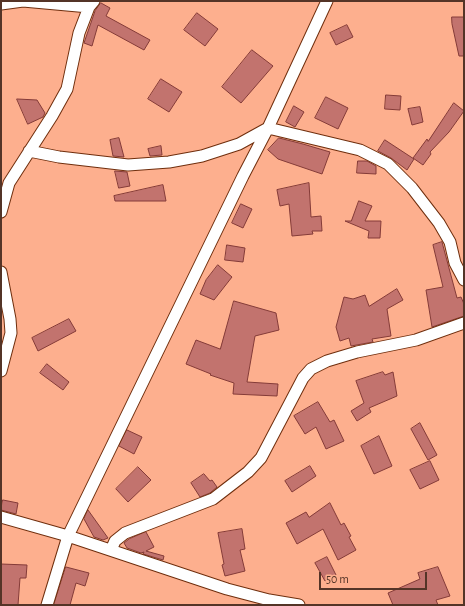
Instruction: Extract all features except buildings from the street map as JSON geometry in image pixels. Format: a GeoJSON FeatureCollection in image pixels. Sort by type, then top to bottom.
{"type":"FeatureCollection","features":[{"type":"Feature","properties":{"kind":"street"},"geometry":{"type":"LineString","coordinates":[[1,4],[23,1],[92,4],[79,33],[67,89],[52,116],[9,183],[1,212]]}},
{"type":"Feature","properties":{"kind":"street"},"geometry":{"type":"LineString","coordinates":[[46,605],[68,536],[243,176],[268,128],[327,1]]}},
{"type":"Feature","properties":{"kind":"street"},"geometry":{"type":"LineString","coordinates":[[29,150],[59,157],[128,165],[169,162],[202,156],[231,146],[268,128],[360,150],[388,164],[412,188],[439,223],[450,242],[455,263],[464,280]]}},
{"type":"Feature","properties":{"kind":"street"},"geometry":{"type":"LineString","coordinates":[[1,272],[12,333],[1,371]]}},
{"type":"Feature","properties":{"kind":"street"},"geometry":{"type":"LineString","coordinates":[[111,550],[115,541],[125,533],[212,499],[248,472],[261,458],[303,378],[311,369],[327,361],[357,352],[416,340],[464,323]]}},
{"type":"Feature","properties":{"kind":"street"},"geometry":{"type":"LineString","coordinates":[[1,517],[68,536],[269,603],[299,605]]}}]}
